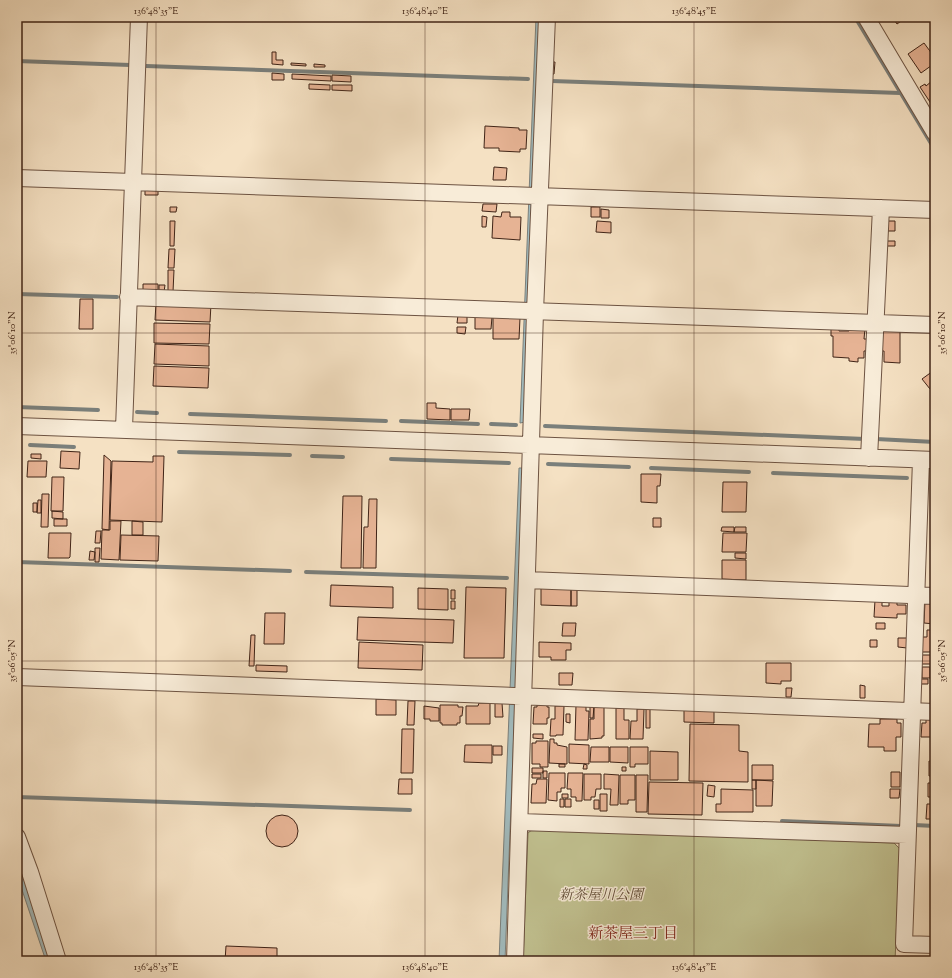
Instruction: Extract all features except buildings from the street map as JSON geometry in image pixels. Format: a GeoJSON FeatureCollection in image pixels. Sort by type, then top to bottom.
{"type":"FeatureCollection","features":[{"type":"Feature","properties":{"kind":"street"},"geometry":{"type":"LineString","coordinates":[[124,429],[139,17]]}},
{"type":"Feature","properties":{"kind":"street"},"geometry":{"type":"LineString","coordinates":[[515,961],[520,822],[516,696],[527,580],[531,446],[530,312],[534,196],[547,17]]}},
{"type":"Feature","properties":{"kind":"street"},"geometry":{"type":"LineString","coordinates":[[866,17],[935,133]]}},
{"type":"Feature","properties":{"kind":"street"},"geometry":{"type":"LineString","coordinates":[[17,178],[935,210]]}},
{"type":"Feature","properties":{"kind":"street"},"geometry":{"type":"LineString","coordinates":[[869,458],[881,208]]}},
{"type":"Feature","properties":{"kind":"street"},"geometry":{"type":"LineString","coordinates":[[128,297],[935,325]]}},
{"type":"Feature","properties":{"kind":"street"},"geometry":{"type":"LineString","coordinates":[[17,426],[928,460],[916,595],[904,944],[935,945]]}},
{"type":"Feature","properties":{"kind":"street"},"geometry":{"type":"LineString","coordinates":[[527,580],[935,596]]}},
{"type":"Feature","properties":{"kind":"street"},"geometry":{"type":"LineString","coordinates":[[17,677],[935,712]]}},
{"type":"Feature","properties":{"kind":"street"},"geometry":{"type":"LineString","coordinates":[[520,822],[907,835]]}},
{"type":"Feature","properties":{"kind":"street"},"geometry":{"type":"LineString","coordinates":[[17,837],[23,873],[58,961]]}},
{"type":"Feature","properties":{"kind":"green space","name":"新茶屋川公園"},"geometry":{"type":"Polygon","coordinates":[[[533,829],[894,843],[900,849],[895,961],[523,961],[528,833],[533,829]]]}},
{"type":"Feature","properties":{"kind":"water"},"geometry":{"type":"Polygon","coordinates":[[[536,17],[541,17],[525,422],[520,423],[536,17]]]}},
{"type":"Feature","properties":{"kind":"water"},"geometry":{"type":"Polygon","coordinates":[[[519,468],[524,468],[505,961],[499,961],[519,468]]]}},
{"type":"Feature","properties":{"kind":"water"},"geometry":{"type":"Polygon","coordinates":[[[17,856],[52,961],[46,961],[17,875],[17,856]]]}},
{"type":"Feature","properties":{"kind":"waterway"},"geometry":{"type":"LineString","coordinates":[[855,17],[935,150]]}},
{"type":"Feature","properties":{"kind":"waterway"},"geometry":{"type":"LineString","coordinates":[[17,61],[130,65]]}},
{"type":"Feature","properties":{"kind":"waterway"},"geometry":{"type":"LineString","coordinates":[[146,66],[528,79]]}},
{"type":"Feature","properties":{"kind":"waterway"},"geometry":{"type":"LineString","coordinates":[[552,81],[900,93]]}},
{"type":"Feature","properties":{"kind":"waterway"},"geometry":{"type":"LineString","coordinates":[[17,294],[117,297]]}},
{"type":"Feature","properties":{"kind":"waterway"},"geometry":{"type":"LineString","coordinates":[[17,407],[98,410]]}},
{"type":"Feature","properties":{"kind":"waterway"},"geometry":{"type":"LineString","coordinates":[[137,412],[157,413]]}},
{"type":"Feature","properties":{"kind":"waterway"},"geometry":{"type":"LineString","coordinates":[[190,414],[386,421]]}},
{"type":"Feature","properties":{"kind":"waterway"},"geometry":{"type":"LineString","coordinates":[[401,421],[478,424]]}},
{"type":"Feature","properties":{"kind":"waterway"},"geometry":{"type":"LineString","coordinates":[[491,424],[516,425]]}},
{"type":"Feature","properties":{"kind":"waterway"},"geometry":{"type":"LineString","coordinates":[[545,426],[865,439]]}},
{"type":"Feature","properties":{"kind":"waterway"},"geometry":{"type":"LineString","coordinates":[[876,439],[935,442]]}},
{"type":"Feature","properties":{"kind":"waterway"},"geometry":{"type":"LineString","coordinates":[[30,445],[74,447]]}},
{"type":"Feature","properties":{"kind":"waterway"},"geometry":{"type":"LineString","coordinates":[[179,452],[290,455]]}},
{"type":"Feature","properties":{"kind":"waterway"},"geometry":{"type":"LineString","coordinates":[[312,456],[343,457]]}},
{"type":"Feature","properties":{"kind":"waterway"},"geometry":{"type":"LineString","coordinates":[[391,459],[509,463]]}},
{"type":"Feature","properties":{"kind":"waterway"},"geometry":{"type":"LineString","coordinates":[[548,464],[629,467]]}},
{"type":"Feature","properties":{"kind":"waterway"},"geometry":{"type":"LineString","coordinates":[[651,468],[749,472]]}},
{"type":"Feature","properties":{"kind":"waterway"},"geometry":{"type":"LineString","coordinates":[[773,473],[907,478]]}},
{"type":"Feature","properties":{"kind":"waterway"},"geometry":{"type":"LineString","coordinates":[[17,562],[290,571]]}},
{"type":"Feature","properties":{"kind":"waterway"},"geometry":{"type":"LineString","coordinates":[[306,572],[507,578]]}},
{"type":"Feature","properties":{"kind":"waterway"},"geometry":{"type":"LineString","coordinates":[[17,797],[410,810]]}},
{"type":"Feature","properties":{"kind":"waterway"},"geometry":{"type":"LineString","coordinates":[[782,821],[901,826]]}},
{"type":"Feature","properties":{"kind":"waterway"},"geometry":{"type":"LineString","coordinates":[[914,825],[935,826]]}},
{"type":"Feature","properties":{"kind":"district","name":"新茶屋三丁目"},"geometry":{"type":"Point","coordinates":[633,934]}}]}
